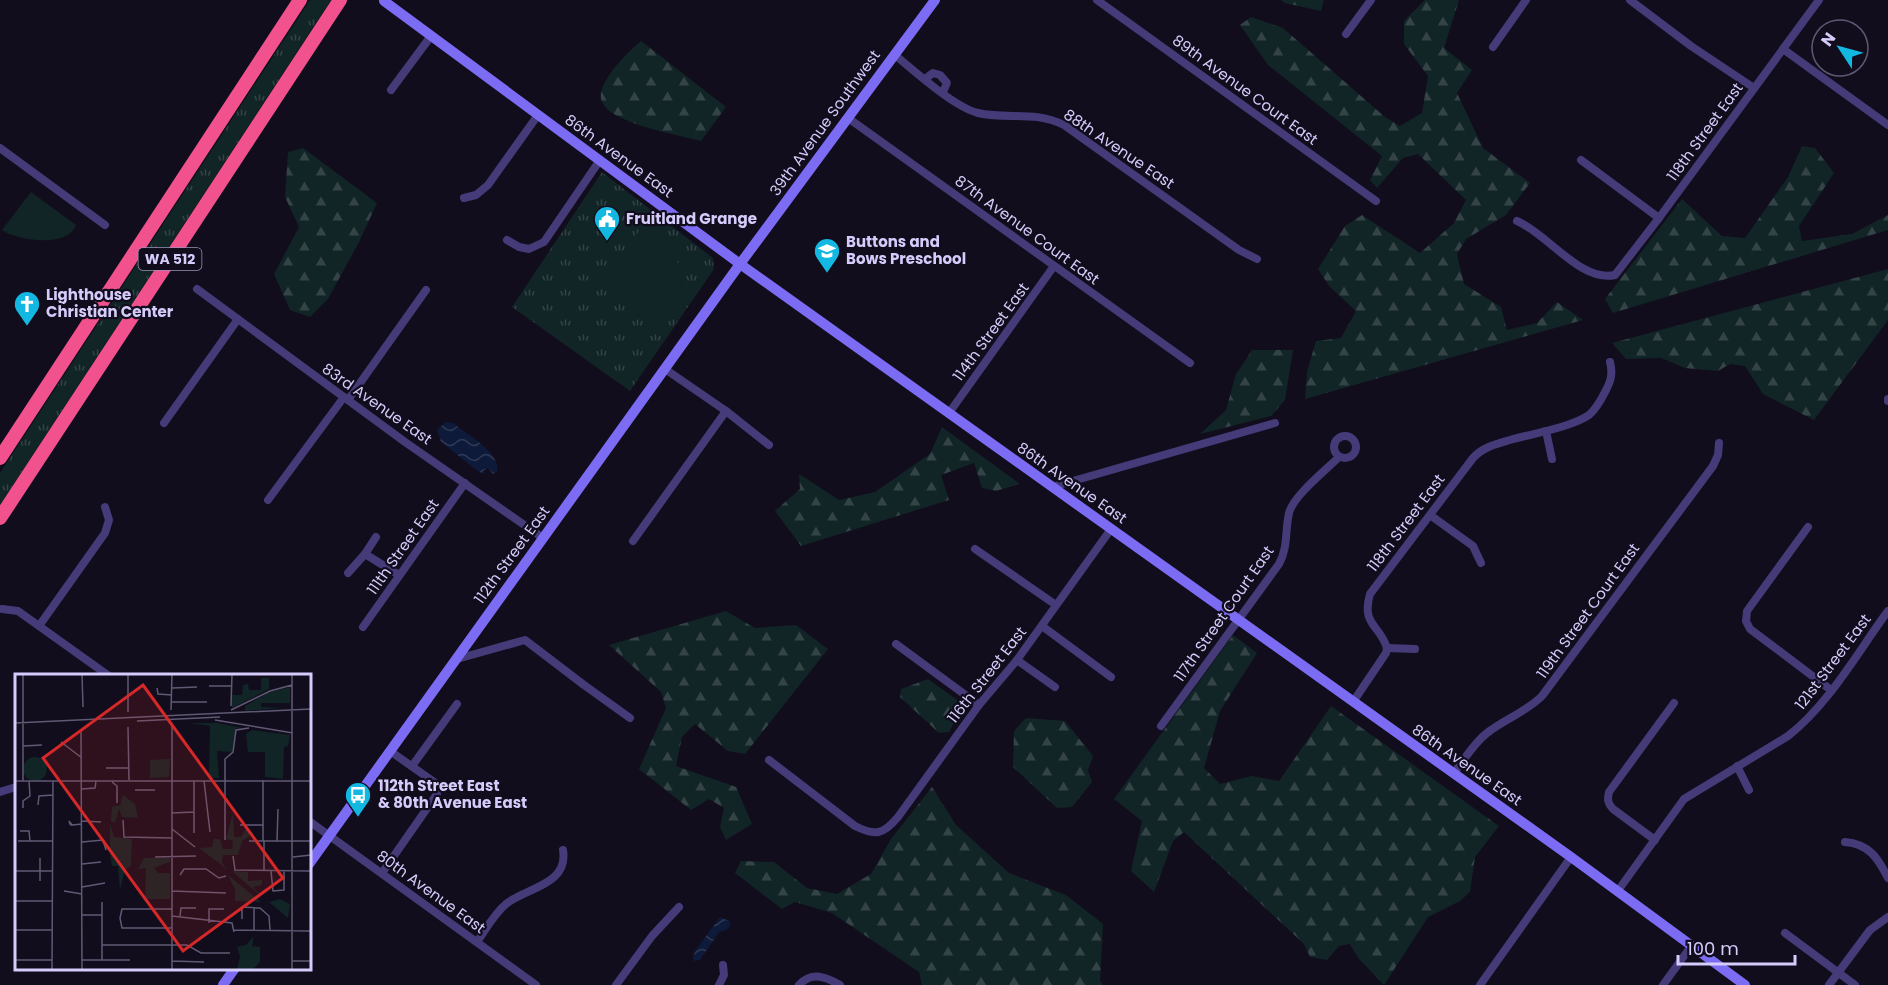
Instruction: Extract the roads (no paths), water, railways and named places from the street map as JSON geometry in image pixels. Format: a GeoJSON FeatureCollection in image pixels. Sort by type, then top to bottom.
{"type":"FeatureCollection","features":[{"type":"Feature","properties":{"kind":"highway","name":"WA 512"},"geometry":{"type":"LineString","coordinates":[[0,458],[300,0]]}},
{"type":"Feature","properties":{"kind":"highway","name":"WA 512"},"geometry":{"type":"LineString","coordinates":[[0,518],[340,0]]}},
{"type":"Feature","properties":{"kind":"street","name":"39th Avenue Southwest"},"geometry":{"type":"LineString","coordinates":[[740,264],[935,0]]}},
{"type":"Feature","properties":{"kind":"street","name":"89th Avenue Court East"},"geometry":{"type":"LineString","coordinates":[[1097,0],[1376,201]]}},
{"type":"Feature","properties":{"kind":"street"},"geometry":{"type":"LineString","coordinates":[[1346,34],[1371,0]]}},
{"type":"Feature","properties":{"kind":"street"},"geometry":{"type":"LineString","coordinates":[[1493,47],[1526,0]]}},
{"type":"Feature","properties":{"kind":"street"},"geometry":{"type":"LineString","coordinates":[[1630,0],[1691,46],[1754,88]]}},
{"type":"Feature","properties":{"kind":"street","name":"118th Street East"},"geometry":{"type":"LineString","coordinates":[[1517,221],[1543,236],[1585,270],[1599,276],[1615,274],[1659,218],[1819,0]]}},
{"type":"Feature","properties":{"kind":"street","name":"86th Avenue East"},"geometry":{"type":"LineString","coordinates":[[384,1],[740,264],[1571,857],[1744,985]]}},
{"type":"Feature","properties":{"kind":"street"},"geometry":{"type":"LineString","coordinates":[[391,90],[431,36]]}},
{"type":"Feature","properties":{"kind":"street"},"geometry":{"type":"LineString","coordinates":[[1783,49],[1888,125]]}},
{"type":"Feature","properties":{"kind":"street","name":"88th Avenue East"},"geometry":{"type":"LineString","coordinates":[[894,55],[943,92],[978,112],[1032,115],[1064,125],[1239,250],[1257,259]]}},
{"type":"Feature","properties":{"kind":"street"},"geometry":{"type":"LineString","coordinates":[[925,79],[933,73],[940,75],[947,83],[943,92]]}},
{"type":"Feature","properties":{"kind":"street"},"geometry":{"type":"LineString","coordinates":[[464,198],[476,195],[488,185],[538,115]]}},
{"type":"Feature","properties":{"kind":"street","name":"87th Avenue Court East"},"geometry":{"type":"LineString","coordinates":[[848,118],[1190,363]]}},
{"type":"Feature","properties":{"kind":"street"},"geometry":{"type":"LineString","coordinates":[[0,148],[105,225]]}},
{"type":"Feature","properties":{"kind":"street"},"geometry":{"type":"LineString","coordinates":[[507,240],[519,247],[529,249],[544,242],[600,160]]}},
{"type":"Feature","properties":{"kind":"street"},"geometry":{"type":"LineString","coordinates":[[1581,160],[1659,218]]}},
{"type":"Feature","properties":{"kind":"street","name":"112th Street East"},"geometry":{"type":"LineString","coordinates":[[310,863],[740,264]]}},
{"type":"Feature","properties":{"kind":"street","name":"114th Street East"},"geometry":{"type":"LineString","coordinates":[[949,413],[1054,266]]}},
{"type":"Feature","properties":{"kind":"street","name":"83rd Avenue East"},"geometry":{"type":"LineString","coordinates":[[197,289],[346,399],[543,538]]}},
{"type":"Feature","properties":{"kind":"street"},"geometry":{"type":"LineString","coordinates":[[268,500],[426,290]]}},
{"type":"Feature","properties":{"kind":"street"},"geometry":{"type":"LineString","coordinates":[[164,423],[238,319]]}},
{"type":"Feature","properties":{"kind":"street","name":"118th Street East"},"geometry":{"type":"LineString","coordinates":[[1387,648],[1385,641],[1369,620],[1370,594],[1473,458],[1481,450],[1491,445],[1582,419],[1593,411],[1603,398],[1613,372],[1610,362]]}},
{"type":"Feature","properties":{"kind":"street"},"geometry":{"type":"LineString","coordinates":[[665,369],[726,411],[769,445]]}},
{"type":"Feature","properties":{"kind":"street"},"geometry":{"type":"LineString","coordinates":[[633,541],[726,411]]}},
{"type":"Feature","properties":{"kind":"street"},"geometry":{"type":"LineString","coordinates":[[1052,487],[1275,423]]}},
{"type":"Feature","properties":{"kind":"street"},"geometry":{"type":"LineString","coordinates":[[1546,430],[1552,459]]}},
{"type":"Feature","properties":{"kind":"street","name":"119th Street Court East"},"geometry":{"type":"LineString","coordinates":[[1454,773],[1486,734],[1523,713],[1542,696],[1713,466],[1718,456],[1719,443]]}},
{"type":"Feature","properties":{"kind":"street","name":"117th Street Court East"},"geometry":{"type":"LineString","coordinates":[[1161,726],[1282,558],[1285,552],[1290,513],[1296,501],[1339,457]]}},
{"type":"Feature","properties":{"kind":"street","name":"111th Street East"},"geometry":{"type":"LineString","coordinates":[[363,627],[465,483]]}},
{"type":"Feature","properties":{"kind":"street"},"geometry":{"type":"LineString","coordinates":[[39,626],[105,533],[109,520],[105,507]]}},
{"type":"Feature","properties":{"kind":"street"},"geometry":{"type":"LineString","coordinates":[[1430,514],[1473,546],[1481,563]]}},
{"type":"Feature","properties":{"kind":"street"},"geometry":{"type":"LineString","coordinates":[[1808,527],[1748,611],[1746,621],[1750,629],[1831,690]]}},
{"type":"Feature","properties":{"kind":"street","name":"116th Street East"},"geometry":{"type":"LineString","coordinates":[[769,760],[855,826],[869,832],[879,833],[891,825],[980,705],[1017,660],[1111,529]]}},
{"type":"Feature","properties":{"kind":"street"},"geometry":{"type":"LineString","coordinates":[[348,573],[376,537]]}},
{"type":"Feature","properties":{"kind":"street"},"geometry":{"type":"LineString","coordinates":[[975,549],[1056,605]]}},
{"type":"Feature","properties":{"kind":"street"},"geometry":{"type":"LineString","coordinates":[[364,554],[399,576]]}},
{"type":"Feature","properties":{"kind":"street"},"geometry":{"type":"LineString","coordinates":[[2,609],[18,611],[106,674]]}},
{"type":"Feature","properties":{"kind":"street","name":"121st Street East"},"geometry":{"type":"LineString","coordinates":[[1617,891],[1690,794],[1788,736],[1802,725],[1831,690],[1888,611]]}},
{"type":"Feature","properties":{"kind":"street"},"geometry":{"type":"LineString","coordinates":[[1042,626],[1112,676]]}},
{"type":"Feature","properties":{"kind":"street"},"geometry":{"type":"LineString","coordinates":[[456,659],[525,639],[630,718]]}},
{"type":"Feature","properties":{"kind":"street"},"geometry":{"type":"LineString","coordinates":[[896,644],[980,705]]}},
{"type":"Feature","properties":{"kind":"street"},"geometry":{"type":"LineString","coordinates":[[1353,702],[1386,653],[1387,648],[1415,649]]}},
{"type":"Feature","properties":{"kind":"street"},"geometry":{"type":"LineString","coordinates":[[1017,660],[1055,687]]}},
{"type":"Feature","properties":{"kind":"street"},"geometry":{"type":"LineString","coordinates":[[1655,840],[1613,810],[1608,800],[1609,792],[1674,703]]}},
{"type":"Feature","properties":{"kind":"street"},"geometry":{"type":"LineString","coordinates":[[412,766],[457,704]]}},
{"type":"Feature","properties":{"kind":"street"},"geometry":{"type":"LineString","coordinates":[[382,873],[437,794],[437,785],[434,782],[390,751]]}},
{"type":"Feature","properties":{"kind":"street"},"geometry":{"type":"LineString","coordinates":[[1737,766],[1749,790]]}},
{"type":"Feature","properties":{"kind":"street"},"geometry":{"type":"LineString","coordinates":[[0,792],[15,787]]}},
{"type":"Feature","properties":{"kind":"street","name":"80th Avenue East"},"geometry":{"type":"LineString","coordinates":[[310,822],[536,985]]}},
{"type":"Feature","properties":{"kind":"street"},"geometry":{"type":"LineString","coordinates":[[1845,842],[1865,846],[1874,855],[1888,878]]}},
{"type":"Feature","properties":{"kind":"street"},"geometry":{"type":"LineString","coordinates":[[477,942],[497,913],[508,902],[537,889],[554,876],[562,866],[563,850]]}},
{"type":"Feature","properties":{"kind":"street"},"geometry":{"type":"LineString","coordinates":[[1480,985],[1571,857]]}},
{"type":"Feature","properties":{"kind":"street"},"geometry":{"type":"LineString","coordinates":[[616,985],[652,936],[679,907]]}},
{"type":"Feature","properties":{"kind":"street"},"geometry":{"type":"LineString","coordinates":[[1829,985],[1870,930],[1888,917]]}},
{"type":"Feature","properties":{"kind":"street"},"geometry":{"type":"LineString","coordinates":[[1785,933],[1855,985]]}},
{"type":"Feature","properties":{"kind":"street"},"geometry":{"type":"LineString","coordinates":[[1663,985],[1692,945]]}},
{"type":"Feature","properties":{"kind":"street"},"geometry":{"type":"LineString","coordinates":[[719,985],[724,975],[723,965]]}},
{"type":"Feature","properties":{"kind":"street"},"geometry":{"type":"LineString","coordinates":[[223,985],[234,970]]}},
{"type":"Feature","properties":{"kind":"street"},"geometry":{"type":"LineString","coordinates":[[799,985],[807,978],[817,976],[829,978],[840,985]]}},
{"type":"Feature","properties":{"kind":"water"},"geometry":{"type":"Polygon","coordinates":[[[446,422],[453,423],[489,451],[497,465],[497,472],[493,474],[488,468],[483,471],[485,474],[479,472],[441,442],[437,430],[446,422]]]}},
{"type":"Feature","properties":{"kind":"water"},"geometry":{"type":"Polygon","coordinates":[[[720,917],[729,921],[731,925],[719,932],[700,960],[694,961],[695,951],[720,917]]]}},
{"type":"Feature","properties":{"kind":"place","name":"Fruitland Grange"},"geometry":{"type":"Point","coordinates":[607,242]}},
{"type":"Feature","properties":{"kind":"place","name":"Buttons and Bows Preschool"},"geometry":{"type":"Point","coordinates":[827,274]}},
{"type":"Feature","properties":{"kind":"place","name":"Lighthouse Christian Center"},"geometry":{"type":"Point","coordinates":[27,327]}},
{"type":"Feature","properties":{"kind":"place","name":"112th Street East & 80th Avenue East"},"geometry":{"type":"Point","coordinates":[358,818]}}]}
